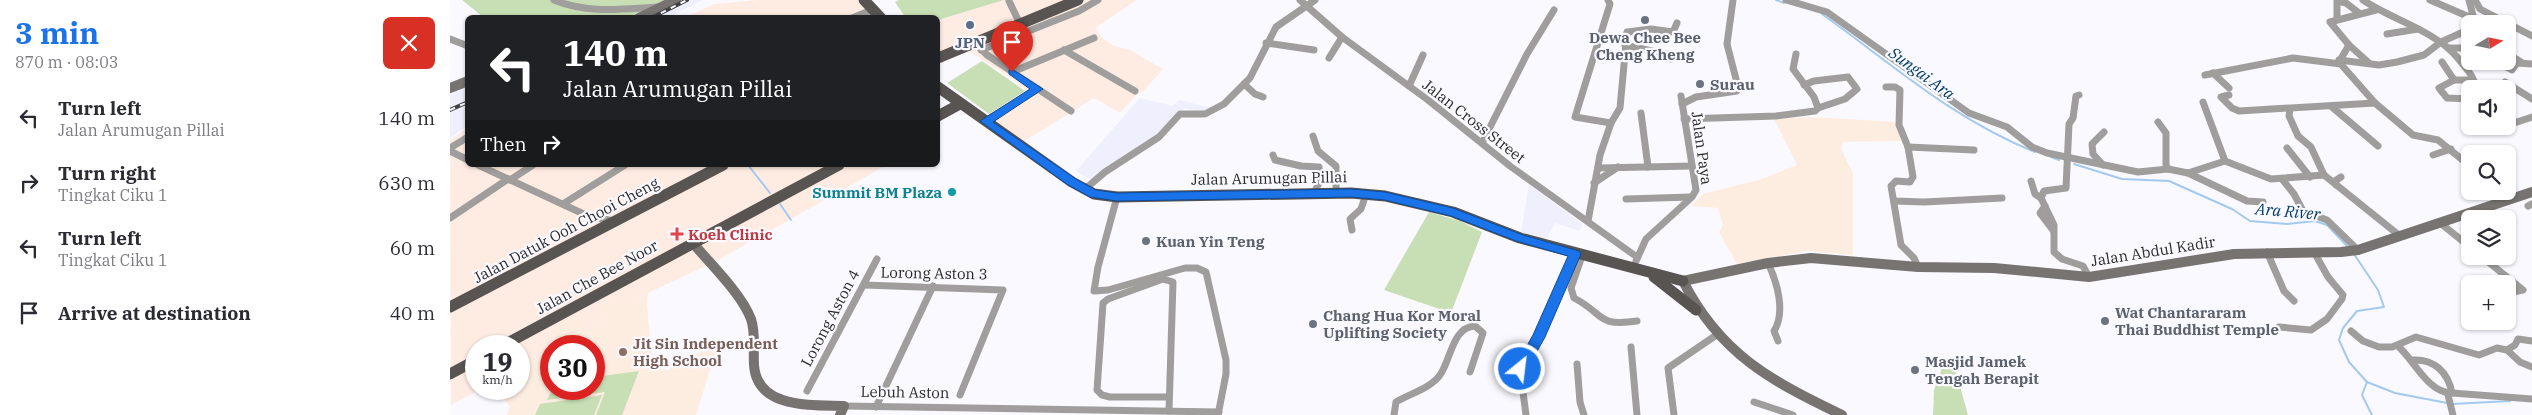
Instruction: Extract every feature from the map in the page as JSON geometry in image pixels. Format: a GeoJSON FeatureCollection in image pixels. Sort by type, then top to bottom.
{"type":"FeatureCollection","features":[{"type":"Feature","properties":{"kind":"main road"},"geometry":{"type":"LineString","coordinates":[[645,15],[676,0]]}},
{"type":"Feature","properties":{"kind":"main road"},"geometry":{"type":"LineString","coordinates":[[864,0],[879,15]]}},
{"type":"Feature","properties":{"kind":"main road"},"geometry":{"type":"LineString","coordinates":[[940,57],[978,46],[1020,24],[1076,3]]}},
{"type":"Feature","properties":{"kind":"main road"},"geometry":{"type":"LineString","coordinates":[[450,88],[465,82]]}},
{"type":"Feature","properties":{"kind":"main road","name":"Jalan Arumugan Pillai"},"geometry":{"type":"LineString","coordinates":[[940,88],[1084,190],[1094,194],[1117,197],[1366,194],[1453,212],[1512,236],[1579,255],[1636,263],[1648,273],[1683,281]]}},
{"type":"Feature","properties":{"kind":"main road"},"geometry":{"type":"LineString","coordinates":[[940,109],[958,102]]}},
{"type":"Feature","properties":{"kind":"main road"},"geometry":{"type":"LineString","coordinates":[[940,115],[958,102]]}},
{"type":"Feature","properties":{"kind":"main road","name":"Jalan Datuk Ooh Chooi Cheng"},"geometry":{"type":"LineString","coordinates":[[450,307],[719,167]]}},
{"type":"Feature","properties":{"kind":"main road","name":"Jalan Che Bee Noor"},"geometry":{"type":"LineString","coordinates":[[522,335],[835,167]]}},
{"type":"Feature","properties":{"kind":"main road","name":"Jalan Abdul Kadir"},"geometry":{"type":"LineString","coordinates":[[2516,197],[2532,192]]}},
{"type":"Feature","properties":{"kind":"main road","name":"Jalan Abdul Kadir"},"geometry":{"type":"LineString","coordinates":[[1683,281],[1768,263],[1811,258],[1918,267],[1994,268],[2089,277],[2234,254],[2354,250],[2505,200]]}},
{"type":"Feature","properties":{"kind":"main road","name":"Lebuh Aston"},"geometry":{"type":"LineString","coordinates":[[693,243],[750,317],[755,342],[755,373],[763,389],[778,399],[803,405],[842,410]]}},
{"type":"Feature","properties":{"kind":"main road"},"geometry":{"type":"LineString","coordinates":[[1648,273],[1660,280],[1682,301],[1696,310]]}},
{"type":"Feature","properties":{"kind":"main road"},"geometry":{"type":"LineString","coordinates":[[1683,281],[1696,310],[1716,336],[1763,375],[1794,393],[1842,415]]}},
{"type":"Feature","properties":{"kind":"main road"},"geometry":{"type":"LineString","coordinates":[[450,374],[465,366]]}},
{"type":"Feature","properties":{"kind":"street"},"geometry":{"type":"LineString","coordinates":[[554,0],[575,7],[607,10],[665,6]]}},
{"type":"Feature","properties":{"kind":"street"},"geometry":{"type":"LineString","coordinates":[[1071,111],[1012,72],[978,46],[1076,3],[1098,0]]}},
{"type":"Feature","properties":{"kind":"street","name":"Jalan Cross Street"},"geometry":{"type":"LineString","coordinates":[[1300,0],[1342,37],[1588,221],[1636,263]]}},
{"type":"Feature","properties":{"kind":"street"},"geometry":{"type":"LineString","coordinates":[[1084,190],[1105,172],[1159,137],[1180,114],[1208,113],[1224,104],[1244,84],[1256,68],[1266,43],[1276,27],[1315,0]]}},
{"type":"Feature","properties":{"kind":"street"},"geometry":{"type":"LineString","coordinates":[[1608,0],[1610,4],[1575,117],[1611,123]]}},
{"type":"Feature","properties":{"kind":"street","name":"Jalan Paya"},"geometry":{"type":"LineString","coordinates":[[1636,263],[1646,239],[1692,197],[1696,190],[1681,100],[1737,90],[1738,87],[1727,53],[1725,32],[1733,0]]}},
{"type":"Feature","properties":{"kind":"street"},"geometry":{"type":"LineString","coordinates":[[1786,0],[1827,12],[1969,113],[2007,128],[2032,146],[2068,158],[2103,166],[2138,172],[2168,170],[2188,173],[2247,201],[2262,202]]}},
{"type":"Feature","properties":{"kind":"street"},"geometry":{"type":"LineString","coordinates":[[2363,0],[2376,10],[2402,20],[2448,48],[2471,74],[2472,80]]}},
{"type":"Feature","properties":{"kind":"street"},"geometry":{"type":"LineString","coordinates":[[2430,0],[2461,15]]}},
{"type":"Feature","properties":{"kind":"street"},"geometry":{"type":"LineString","coordinates":[[2469,0],[2473,15]]}},
{"type":"Feature","properties":{"kind":"street"},"geometry":{"type":"LineString","coordinates":[[2474,0],[2480,9],[2532,36]]}},
{"type":"Feature","properties":{"kind":"street"},"geometry":{"type":"LineString","coordinates":[[1009,1],[1020,24]]}},
{"type":"Feature","properties":{"kind":"street"},"geometry":{"type":"LineString","coordinates":[[2337,19],[2335,4],[2337,2],[2346,3],[2359,13]]}},
{"type":"Feature","properties":{"kind":"street"},"geometry":{"type":"LineString","coordinates":[[859,15],[874,9]]}},
{"type":"Feature","properties":{"kind":"street"},"geometry":{"type":"LineString","coordinates":[[1482,143],[1525,58],[1554,10]]}},
{"type":"Feature","properties":{"kind":"street"},"geometry":{"type":"LineString","coordinates":[[2369,63],[2348,44],[2331,24],[2333,20],[2376,10]]}},
{"type":"Feature","properties":{"kind":"street"},"geometry":{"type":"LineString","coordinates":[[1588,221],[1598,168],[1611,123],[1620,108],[1627,32],[1651,29],[1674,32],[1677,23]]}},
{"type":"Feature","properties":{"kind":"street"},"geometry":{"type":"LineString","coordinates":[[2387,34],[2418,29]]}},
{"type":"Feature","properties":{"kind":"street"},"geometry":{"type":"LineString","coordinates":[[2205,75],[2293,58],[2388,64],[2424,55],[2440,43],[2461,33]]}},
{"type":"Feature","properties":{"kind":"street"},"geometry":{"type":"LineString","coordinates":[[1329,58],[1342,37]]}},
{"type":"Feature","properties":{"kind":"street"},"geometry":{"type":"LineString","coordinates":[[1012,72],[1094,38]]}},
{"type":"Feature","properties":{"kind":"street"},"geometry":{"type":"LineString","coordinates":[[450,39],[465,45]]}},
{"type":"Feature","properties":{"kind":"street"},"geometry":{"type":"LineString","coordinates":[[1266,43],[1314,50]]}},
{"type":"Feature","properties":{"kind":"street"},"geometry":{"type":"LineString","coordinates":[[2340,62],[2348,50],[2348,44]]}},
{"type":"Feature","properties":{"kind":"street"},"geometry":{"type":"LineString","coordinates":[[1625,45],[1670,55],[1671,59]]}},
{"type":"Feature","properties":{"kind":"street"},"geometry":{"type":"LineString","coordinates":[[2448,48],[2461,48]]}},
{"type":"Feature","properties":{"kind":"street"},"geometry":{"type":"LineString","coordinates":[[1064,50],[1136,91]]}},
{"type":"Feature","properties":{"kind":"street"},"geometry":{"type":"LineString","coordinates":[[1796,54],[1793,69],[1814,97],[1818,108]]}},
{"type":"Feature","properties":{"kind":"street"},"geometry":{"type":"LineString","coordinates":[[1409,86],[1423,55]]}},
{"type":"Feature","properties":{"kind":"street"},"geometry":{"type":"LineString","coordinates":[[2516,59],[2532,64]]}},
{"type":"Feature","properties":{"kind":"street"},"geometry":{"type":"LineString","coordinates":[[2340,62],[2375,103],[2413,135],[2438,140],[2461,158]]}},
{"type":"Feature","properties":{"kind":"street"},"geometry":{"type":"LineString","coordinates":[[2442,62],[2454,80]]}},
{"type":"Feature","properties":{"kind":"street"},"geometry":{"type":"LineString","coordinates":[[2516,64],[2521,62]]}},
{"type":"Feature","properties":{"kind":"street"},"geometry":{"type":"LineString","coordinates":[[2213,73],[2229,92],[2221,96],[2235,111],[2290,110],[2375,103]]}},
{"type":"Feature","properties":{"kind":"street"},"geometry":{"type":"LineString","coordinates":[[1684,119],[1800,114],[1815,111],[1818,108],[1852,95],[1857,89],[1848,77],[1814,81],[1804,85]]}},
{"type":"Feature","properties":{"kind":"street"},"geometry":{"type":"LineString","coordinates":[[2461,80],[2454,80],[2438,88],[2440,92],[2453,100],[2461,100]]}},
{"type":"Feature","properties":{"kind":"street"},"geometry":{"type":"LineString","coordinates":[[1244,84],[1255,94],[1264,97]]}},
{"type":"Feature","properties":{"kind":"street"},"geometry":{"type":"LineString","coordinates":[[1886,86],[1895,87],[1900,90],[1899,125],[1908,147],[1912,181],[1892,183],[1901,245],[1914,258],[1918,267]]}},
{"type":"Feature","properties":{"kind":"street"},"geometry":{"type":"LineString","coordinates":[[990,125],[1007,109],[1038,89]]}},
{"type":"Feature","properties":{"kind":"street"},"geometry":{"type":"LineString","coordinates":[[2516,89],[2532,100]]}},
{"type":"Feature","properties":{"kind":"street"},"geometry":{"type":"LineString","coordinates":[[2041,198],[2044,191],[2066,188],[2069,124],[2073,118],[2076,96],[2079,96]]}},
{"type":"Feature","properties":{"kind":"street"},"geometry":{"type":"LineString","coordinates":[[2203,102],[2225,161]]}},
{"type":"Feature","properties":{"kind":"street"},"geometry":{"type":"LineString","coordinates":[[2332,107],[2378,146]]}},
{"type":"Feature","properties":{"kind":"street"},"geometry":{"type":"LineString","coordinates":[[990,125],[1007,109]]}},
{"type":"Feature","properties":{"kind":"street"},"geometry":{"type":"LineString","coordinates":[[2290,110],[2289,116],[2298,136],[2310,147],[2324,175],[2400,236]]}},
{"type":"Feature","properties":{"kind":"street"},"geometry":{"type":"LineString","coordinates":[[1640,112],[1648,167]]}},
{"type":"Feature","properties":{"kind":"street"},"geometry":{"type":"LineString","coordinates":[[2516,122],[2532,117]]}},
{"type":"Feature","properties":{"kind":"street"},"geometry":{"type":"LineString","coordinates":[[2158,122],[2166,133],[2166,165],[2168,170]]}},
{"type":"Feature","properties":{"kind":"street"},"geometry":{"type":"LineString","coordinates":[[2103,166],[2093,154],[2092,144],[2104,132]]}},
{"type":"Feature","properties":{"kind":"street"},"geometry":{"type":"LineString","coordinates":[[1312,136],[1318,151],[1336,166],[1336,193]]}},
{"type":"Feature","properties":{"kind":"street"},"geometry":{"type":"LineString","coordinates":[[465,139],[450,150],[465,158]]}},
{"type":"Feature","properties":{"kind":"street"},"geometry":{"type":"LineString","coordinates":[[1908,147],[1974,150]]}},
{"type":"Feature","properties":{"kind":"street"},"geometry":{"type":"LineString","coordinates":[[2287,148],[2310,176]]}},
{"type":"Feature","properties":{"kind":"street"},"geometry":{"type":"LineString","coordinates":[[2433,155],[2451,149]]}},
{"type":"Feature","properties":{"kind":"street"},"geometry":{"type":"LineString","coordinates":[[1273,155],[1275,160],[1319,167],[1320,181],[1313,194]]}},
{"type":"Feature","properties":{"kind":"street"},"geometry":{"type":"LineString","coordinates":[[2188,173],[2225,161],[2272,179],[2324,175]]}},
{"type":"Feature","properties":{"kind":"street"},"geometry":{"type":"LineString","coordinates":[[1598,168],[1692,166]]}},
{"type":"Feature","properties":{"kind":"street"},"geometry":{"type":"LineString","coordinates":[[482,167],[588,216],[610,221],[619,219]]}},
{"type":"Feature","properties":{"kind":"street"},"geometry":{"type":"LineString","coordinates":[[450,218],[530,167]]}},
{"type":"Feature","properties":{"kind":"street"},"geometry":{"type":"LineString","coordinates":[[563,204],[622,167]]}},
{"type":"Feature","properties":{"kind":"street"},"geometry":{"type":"LineString","coordinates":[[1594,183],[1618,167]]}},
{"type":"Feature","properties":{"kind":"street"},"geometry":{"type":"LineString","coordinates":[[2336,185],[2335,181],[2341,177]]}},
{"type":"Feature","properties":{"kind":"street"},"geometry":{"type":"LineString","coordinates":[[2282,179],[2294,194],[2303,211],[2326,220],[2354,250]]}},
{"type":"Feature","properties":{"kind":"street"},"geometry":{"type":"LineString","coordinates":[[2031,181],[2035,194],[2041,198],[2045,206],[2055,232],[2054,249],[2057,255],[2083,266],[2089,277]]}},
{"type":"Feature","properties":{"kind":"street"},"geometry":{"type":"LineString","coordinates":[[1352,230],[1350,219],[1361,209],[1366,194]]}},
{"type":"Feature","properties":{"kind":"street"},"geometry":{"type":"LineString","coordinates":[[1117,197],[1098,267],[1094,291],[1124,287],[1162,272],[1180,268],[1202,268],[1206,272],[1226,360],[1226,374],[1218,414]]}},
{"type":"Feature","properties":{"kind":"street"},"geometry":{"type":"LineString","coordinates":[[1626,199],[1692,197]]}},
{"type":"Feature","properties":{"kind":"street"},"geometry":{"type":"LineString","coordinates":[[1894,201],[1924,202],[2002,198]]}},
{"type":"Feature","properties":{"kind":"street"},"geometry":{"type":"LineString","coordinates":[[582,238],[593,228],[592,221],[588,216]]}},
{"type":"Feature","properties":{"kind":"street"},"geometry":{"type":"LineString","coordinates":[[2439,222],[2461,240]]}},
{"type":"Feature","properties":{"kind":"street"},"geometry":{"type":"LineString","coordinates":[[2267,252],[2284,291],[2294,300]]}},
{"type":"Feature","properties":{"kind":"street"},"geometry":{"type":"LineString","coordinates":[[2279,327],[2311,330],[2328,319],[2342,299],[2343,295],[2328,277],[2314,252]]}},
{"type":"Feature","properties":{"kind":"street"},"geometry":{"type":"LineString","coordinates":[[1579,255],[1571,288],[1574,298],[1582,301],[1598,318],[1609,323],[1622,324],[1637,320]]}},
{"type":"Feature","properties":{"kind":"street"},"geometry":{"type":"LineString","coordinates":[[1526,415],[1520,369],[1539,337],[1579,255]]}},
{"type":"Feature","properties":{"kind":"street","name":"Lorong Aston 4"},"geometry":{"type":"LineString","coordinates":[[807,391],[877,259]]}},
{"type":"Feature","properties":{"kind":"street"},"geometry":{"type":"LineString","coordinates":[[1768,263],[1777,282],[1779,323],[1774,331],[1778,341]]}},
{"type":"Feature","properties":{"kind":"street"},"geometry":{"type":"LineString","coordinates":[[2492,265],[2504,275]]}},
{"type":"Feature","properties":{"kind":"street"},"geometry":{"type":"LineString","coordinates":[[1169,397],[1110,397],[1102,395],[1097,390],[1103,303],[1163,278],[1173,282],[1169,412]]}},
{"type":"Feature","properties":{"kind":"street","name":"Lorong Aston 3"},"geometry":{"type":"LineString","coordinates":[[864,284],[1003,290],[960,395]]}},
{"type":"Feature","properties":{"kind":"street"},"geometry":{"type":"LineString","coordinates":[[2516,284],[2523,290],[2516,291]]}},
{"type":"Feature","properties":{"kind":"street"},"geometry":{"type":"LineString","coordinates":[[876,407],[933,286]]}},
{"type":"Feature","properties":{"kind":"street"},"geometry":{"type":"LineString","coordinates":[[1394,415],[1394,405],[1396,402],[1442,375],[1457,336],[1468,328],[1474,328],[1483,333],[1470,372]]}},
{"type":"Feature","properties":{"kind":"street"},"geometry":{"type":"LineString","coordinates":[[2351,331],[2362,341],[2379,347],[2398,346],[2416,337],[2478,355],[2493,348],[2507,350],[2520,362],[2532,367]]}},
{"type":"Feature","properties":{"kind":"street"},"geometry":{"type":"LineString","coordinates":[[1674,415],[1668,368],[1716,336]]}},
{"type":"Feature","properties":{"kind":"street"},"geometry":{"type":"LineString","coordinates":[[2507,350],[2515,345],[2518,339],[2532,341]]}},
{"type":"Feature","properties":{"kind":"street"},"geometry":{"type":"LineString","coordinates":[[2398,346],[2413,360],[2437,390],[2449,396],[2532,399]]}},
{"type":"Feature","properties":{"kind":"street"},"geometry":{"type":"LineString","coordinates":[[1631,347],[1637,415]]}},
{"type":"Feature","properties":{"kind":"street"},"geometry":{"type":"LineString","coordinates":[[2413,360],[2426,360],[2433,363],[2448,380],[2452,412]]}},
{"type":"Feature","properties":{"kind":"street"},"geometry":{"type":"LineString","coordinates":[[1577,364],[1580,402],[1584,415]]}},
{"type":"Feature","properties":{"kind":"street"},"geometry":{"type":"LineString","coordinates":[[1754,402],[1793,415]]}},
{"type":"Feature","properties":{"kind":"street","name":"Lebuh Aston"},"geometry":{"type":"LineString","coordinates":[[842,410],[876,407],[1014,412],[1169,412],[1218,414]]}},
{"type":"Feature","properties":{"kind":"shaded area"},"geometry":{"type":"Polygon","coordinates":[[[677,0],[703,0],[673,15],[646,15],[677,0]]]}},
{"type":"Feature","properties":{"kind":"shaded area"},"geometry":{"type":"Polygon","coordinates":[[[757,0],[857,0],[870,15],[690,15],[714,4],[757,0]]]}},
{"type":"Feature","properties":{"kind":"shaded area"},"geometry":{"type":"Polygon","coordinates":[[[1004,0],[1137,0],[1095,28],[1101,37],[1114,46],[1130,50],[1163,69],[1143,92],[1137,94],[1120,113],[1094,98],[1023,142],[989,116],[1028,90],[968,50],[940,62],[940,19],[1004,0]]]}},
{"type":"Feature","properties":{"kind":"shaded area"},"geometry":{"type":"Polygon","coordinates":[[[465,88],[465,127],[450,138],[450,95],[465,88]]]}},
{"type":"Feature","properties":{"kind":"shaded area"},"geometry":{"type":"Polygon","coordinates":[[[1140,98],[1173,106],[1179,100],[1208,107],[1204,113],[1185,108],[1151,141],[1108,166],[1091,180],[1076,171],[1140,98]]]}},
{"type":"Feature","properties":{"kind":"shaded area"},"geometry":{"type":"Polygon","coordinates":[[[1813,117],[1895,122],[1902,141],[1843,142],[1841,149],[1853,173],[1853,255],[1807,251],[1737,264],[1719,232],[1723,225],[1718,208],[1692,206],[1702,194],[1762,179],[1797,165],[1774,119],[1813,117]]]}},
{"type":"Feature","properties":{"kind":"shaded area"},"geometry":{"type":"Polygon","coordinates":[[[465,129],[465,167],[883,167],[718,260],[648,293],[619,310],[610,297],[608,318],[585,331],[576,316],[549,331],[552,335],[540,335],[540,355],[530,361],[530,335],[465,335],[465,398],[451,405],[450,140],[465,129]]]}},
{"type":"Feature","properties":{"kind":"shaded area"},"geometry":{"type":"Polygon","coordinates":[[[1529,184],[1582,224],[1580,231],[1555,223],[1545,241],[1521,233],[1529,184]]]}},
{"type":"Feature","properties":{"kind":"shaded area","name":"Jit Sin Independent High School"},"geometry":{"type":"Polygon","coordinates":[[[648,293],[647,305],[652,360],[666,371],[719,341],[696,415],[507,415],[510,407],[505,400],[530,400],[530,361],[540,355],[540,400],[605,400],[605,335],[552,335],[549,331],[576,316],[586,330],[608,318],[598,304],[610,297],[619,309],[648,293]]]}},
{"type":"Feature","properties":{"kind":"green space"},"geometry":{"type":"Polygon","coordinates":[[[462,0],[671,0],[637,15],[481,15],[462,0]]]}},
{"type":"Feature","properties":{"kind":"green space"},"geometry":{"type":"Polygon","coordinates":[[[899,0],[1004,0],[940,19],[940,15],[904,15],[895,2],[899,0]]]}},
{"type":"Feature","properties":{"kind":"green space"},"geometry":{"type":"Polygon","coordinates":[[[982,61],[1025,91],[989,114],[947,83],[982,61]]]}},
{"type":"Feature","properties":{"kind":"green space"},"geometry":{"type":"Polygon","coordinates":[[[1429,212],[1460,221],[1482,232],[1451,313],[1384,290],[1429,212]]]}},
{"type":"Feature","properties":{"kind":"green space"},"geometry":{"type":"Polygon","coordinates":[[[1938,358],[1953,361],[1968,415],[1933,415],[1934,390],[1941,371],[1938,358]]]}},
{"type":"Feature","properties":{"kind":"green space"},"geometry":{"type":"Polygon","coordinates":[[[639,371],[622,415],[596,415],[602,400],[605,400],[605,376],[639,371]]]}},
{"type":"Feature","properties":{"kind":"green space"},"geometry":{"type":"Polygon","coordinates":[[[568,400],[600,400],[594,415],[535,415],[540,404],[568,400]]]}},
{"type":"Feature","properties":{"kind":"waterway","name":"Sungai Ara"},"geometry":{"type":"LineString","coordinates":[[1776,0],[1784,3]]}},
{"type":"Feature","properties":{"kind":"waterway","name":"Sungai Ara"},"geometry":{"type":"LineString","coordinates":[[1822,14],[1924,90],[1950,107],[2005,139],[2035,152]]}},
{"type":"Feature","properties":{"kind":"waterway","name":"Sungai Ara"},"geometry":{"type":"LineString","coordinates":[[2051,157],[2059,160]]}},
{"type":"Feature","properties":{"kind":"waterway","name":"Ara River"},"geometry":{"type":"LineString","coordinates":[[2074,164],[2122,179],[2169,181],[2232,209],[2250,221],[2287,224],[2315,221],[2327,225],[2348,247]]}},
{"type":"Feature","properties":{"kind":"waterway"},"geometry":{"type":"LineString","coordinates":[[750,167],[770,193]]}},
{"type":"Feature","properties":{"kind":"waterway"},"geometry":{"type":"LineString","coordinates":[[780,204],[791,220]]}},
{"type":"Feature","properties":{"kind":"waterway","name":"Ara River"},"geometry":{"type":"LineString","coordinates":[[2354,254],[2378,290],[2384,307],[2357,311],[2343,328],[2339,340],[2349,362],[2367,382]]}},
{"type":"Feature","properties":{"kind":"waterway"},"geometry":{"type":"LineString","coordinates":[[2367,382],[2395,393],[2447,403]]}},
{"type":"Feature","properties":{"kind":"waterway"},"geometry":{"type":"LineString","coordinates":[[2367,382],[2362,395],[2372,415]]}},
{"type":"Feature","properties":{"kind":"waterway"},"geometry":{"type":"LineString","coordinates":[[2452,404],[2510,401]]}},
{"type":"Feature","properties":{"kind":"railway"},"geometry":{"type":"LineString","coordinates":[[657,15],[687,0]]}},
{"type":"Feature","properties":{"kind":"railway"},"geometry":{"type":"LineString","coordinates":[[450,110],[465,103]]}},
{"type":"Feature","properties":{"kind":"place","name":"Dewa Chee Bee Cheng Kheng"},"geometry":{"type":"Point","coordinates":[1645,20]}},
{"type":"Feature","properties":{"kind":"place","name":"JPN"},"geometry":{"type":"Point","coordinates":[970,25]}},
{"type":"Feature","properties":{"kind":"place","name":"Surau"},"geometry":{"type":"Point","coordinates":[1700,84]}},
{"type":"Feature","properties":{"kind":"place","name":"Summit BM Plaza"},"geometry":{"type":"Point","coordinates":[952,192]}},
{"type":"Feature","properties":{"kind":"place","name":"Koeh Clinic"},"geometry":{"type":"Point","coordinates":[677,234]}},
{"type":"Feature","properties":{"kind":"place","name":"Kuan Yin Teng"},"geometry":{"type":"Point","coordinates":[1146,241]}},
{"type":"Feature","properties":{"kind":"place","name":"Wat Chantararam Thai Buddhist Temple"},"geometry":{"type":"Point","coordinates":[2105,321]}},
{"type":"Feature","properties":{"kind":"place","name":"Chang Hua Kor Moral Uplifting Society"},"geometry":{"type":"Point","coordinates":[1313,324]}},
{"type":"Feature","properties":{"kind":"place","name":"Jit Sin Independent High School"},"geometry":{"type":"Point","coordinates":[623,352]}},
{"type":"Feature","properties":{"kind":"place","name":"Masjid Jamek Tengah Berapit"},"geometry":{"type":"Point","coordinates":[1915,370]}},
{"type":"Feature","properties":{"kind":"route"},"geometry":{"type":"LineString","coordinates":[[1012,72],[1038,89],[985,121],[1072,182],[1094,194],[1117,197],[1351,193],[1385,196],[1453,212],[1520,238],[1575,254],[1539,337],[1520,369]]}}]}
